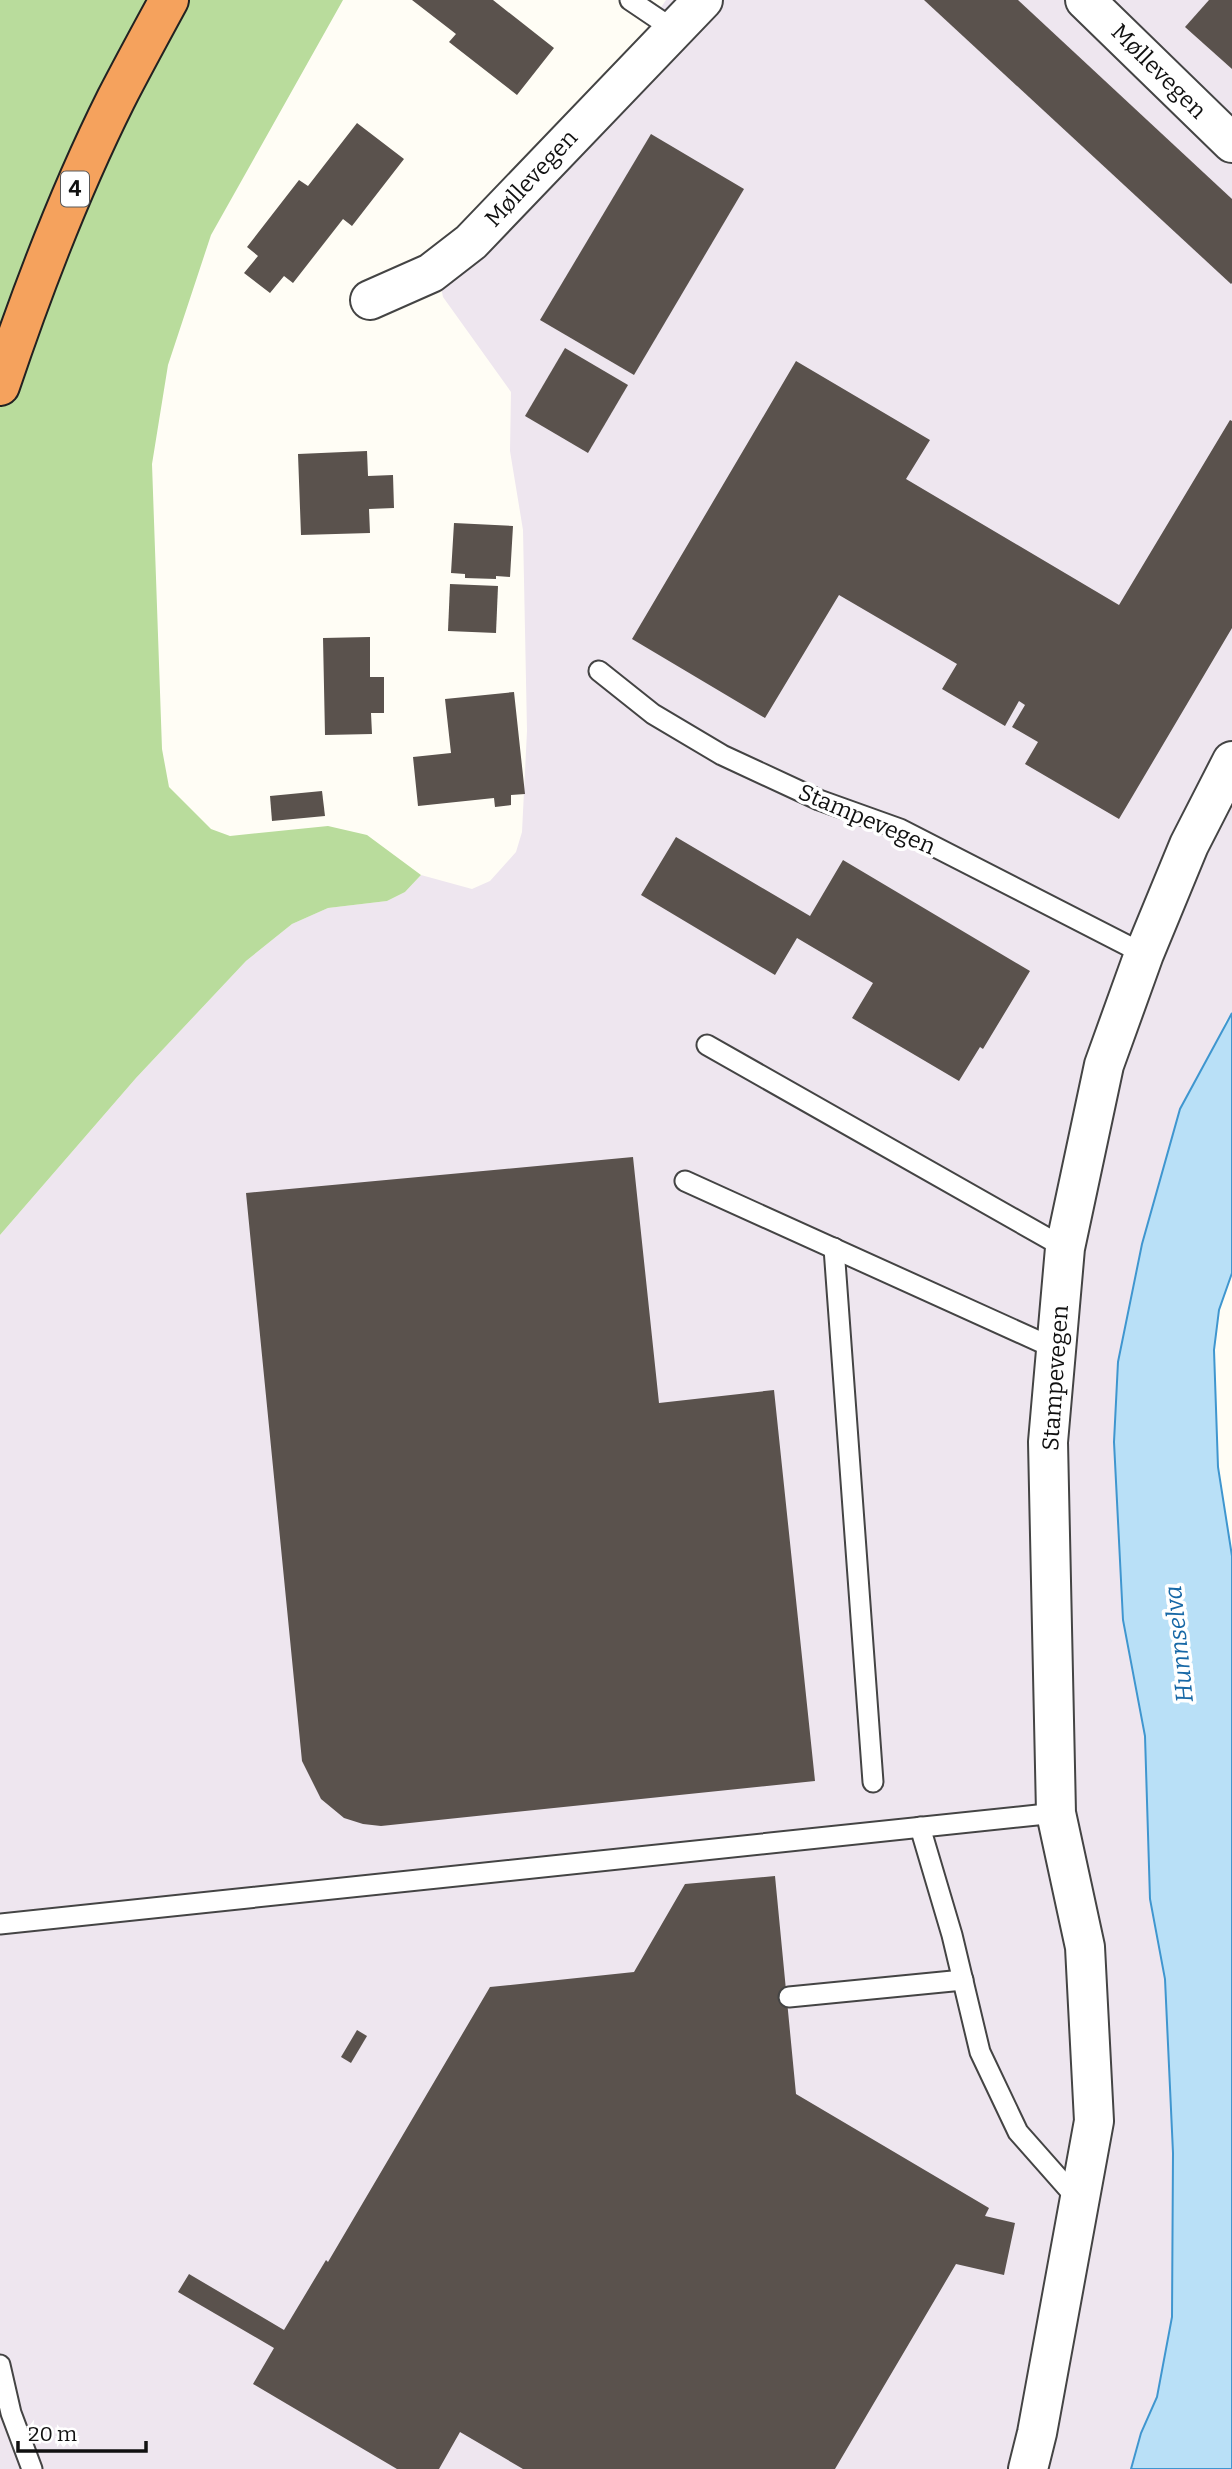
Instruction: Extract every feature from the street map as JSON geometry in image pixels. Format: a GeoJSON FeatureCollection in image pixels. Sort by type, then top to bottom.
{"type":"FeatureCollection","features":[{"type":"Feature","properties":{"kind":"highway","name":"4"},"geometry":{"type":"LineString","coordinates":[[0,386],[26,311],[68,206],[116,100],[169,0]]}},
{"type":"Feature","properties":{"kind":"street","name":"Møllevegen"},"geometry":{"type":"LineString","coordinates":[[370,300],[430,273],[471,242],[703,0]]}},
{"type":"Feature","properties":{"kind":"street","name":"Møllevegen"},"geometry":{"type":"LineString","coordinates":[[1085,0],[1232,143]]}},
{"type":"Feature","properties":{"kind":"street","name":"Stampevegen"},"geometry":{"type":"LineString","coordinates":[[1028,2469],[1037,2433],[1094,2121],[1085,1947],[1056,1813],[1048,1442],[1065,1248],[1104,1065],[1144,954],[1189,845],[1232,761]]}},
{"type":"Feature","properties":{"kind":"lane"},"geometry":{"type":"LineString","coordinates":[[630,0],[673,29]]}},
{"type":"Feature","properties":{"kind":"lane","name":"Stampevegen"},"geometry":{"type":"LineString","coordinates":[[599,671],[653,714],[722,755],[819,800],[900,829],[1144,954]]}},
{"type":"Feature","properties":{"kind":"lane"},"geometry":{"type":"LineString","coordinates":[[707,1045],[1065,1248]]}},
{"type":"Feature","properties":{"kind":"lane"},"geometry":{"type":"LineString","coordinates":[[685,1181],[1056,1349]]}},
{"type":"Feature","properties":{"kind":"lane"},"geometry":{"type":"LineString","coordinates":[[834,1248],[873,1782]]}},
{"type":"Feature","properties":{"kind":"lane"},"geometry":{"type":"LineString","coordinates":[[0,1924],[1056,1813]]}},
{"type":"Feature","properties":{"kind":"lane"},"geometry":{"type":"LineString","coordinates":[[920,1827],[952,1935],[980,2052],[1018,2133],[1079,2201]]}},
{"type":"Feature","properties":{"kind":"lane"},"geometry":{"type":"LineString","coordinates":[[789,1997],[963,1980]]}},
{"type":"Feature","properties":{"kind":"lane"},"geometry":{"type":"LineString","coordinates":[[0,2365],[11,2413],[32,2469]]}},
{"type":"Feature","properties":{"kind":"shaded area"},"geometry":{"type":"Polygon","coordinates":[[[666,0],[1232,0],[1232,1013],[1225,1022],[1142,1244],[1118,1362],[1114,1442],[1123,1620],[1145,1736],[1150,1899],[1165,1979],[1173,2153],[1172,2317],[1157,2397],[1141,2433],[1131,2469],[0,2469],[0,1235],[136,1078],[246,961],[292,924],[328,908],[387,901],[405,892],[421,875],[472,889],[490,881],[516,852],[522,832],[527,731],[523,530],[510,451],[511,392],[443,297],[439,278],[643,34],[666,0]]]}},
{"type":"Feature","properties":{"kind":"green space"},"geometry":{"type":"Polygon","coordinates":[[[0,0],[343,0],[211,235],[168,365],[152,464],[162,749],[169,787],[211,829],[230,836],[328,826],[367,835],[421,875],[405,892],[387,901],[328,908],[292,924],[246,961],[136,1078],[0,1235],[0,0]]]}},
{"type":"Feature","properties":{"kind":"water","name":"Hunnselva"},"geometry":{"type":"Polygon","coordinates":[[[1232,1013],[1232,1273],[1219,1310],[1214,1350],[1218,1467],[1232,1556],[1232,2469],[1131,2469],[1141,2433],[1157,2397],[1172,2317],[1173,2153],[1165,1979],[1150,1899],[1145,1736],[1123,1620],[1114,1442],[1118,1362],[1142,1244],[1180,1109],[1232,1013]]]}},
{"type":"Feature","properties":{"kind":"building"},"geometry":{"type":"Polygon","coordinates":[[[412,0],[493,0],[554,48],[517,95],[449,42],[456,34],[412,0]]]}},
{"type":"Feature","properties":{"kind":"building"},"geometry":{"type":"Polygon","coordinates":[[[924,0],[1018,0],[1232,199],[1232,283],[1231,284],[924,0]]]}},
{"type":"Feature","properties":{"kind":"building"},"geometry":{"type":"Polygon","coordinates":[[[1209,0],[1232,0],[1232,69],[1185,27],[1209,0]]]}},
{"type":"Feature","properties":{"kind":"building"},"geometry":{"type":"Polygon","coordinates":[[[357,123],[404,159],[352,226],[343,219],[293,283],[284,276],[270,293],[244,273],[258,256],[247,247],[299,180],[308,186],[357,123]]]}},
{"type":"Feature","properties":{"kind":"building"},"geometry":{"type":"Polygon","coordinates":[[[651,134],[744,189],[634,375],[540,320],[651,134]]]}},
{"type":"Feature","properties":{"kind":"building"},"geometry":{"type":"Polygon","coordinates":[[[565,348],[628,385],[588,453],[525,416],[565,348]]]}},
{"type":"Feature","properties":{"kind":"building"},"geometry":{"type":"Polygon","coordinates":[[[796,361],[930,440],[906,479],[1119,605],[1230,420],[1232,421],[1232,628],[1119,819],[1025,764],[1038,742],[1012,727],[1025,705],[1019,701],[1005,726],[942,689],[957,664],[839,595],[765,718],[632,639],[796,361]]]}},
{"type":"Feature","properties":{"kind":"building"},"geometry":{"type":"Polygon","coordinates":[[[367,451],[368,476],[393,475],[394,508],[369,509],[370,533],[301,535],[298,454],[367,451]]]}},
{"type":"Feature","properties":{"kind":"building"},"geometry":{"type":"Polygon","coordinates":[[[454,523],[513,526],[510,577],[465,578],[465,574],[451,573],[454,523]]]}},
{"type":"Feature","properties":{"kind":"building"},"geometry":{"type":"Polygon","coordinates":[[[450,584],[498,586],[496,633],[448,631],[450,584]]]}},
{"type":"Feature","properties":{"kind":"building"},"geometry":{"type":"Polygon","coordinates":[[[370,637],[370,677],[384,677],[384,713],[371,713],[372,734],[325,735],[323,638],[370,637]]]}},
{"type":"Feature","properties":{"kind":"building"},"geometry":{"type":"Polygon","coordinates":[[[514,692],[525,794],[511,795],[511,805],[495,807],[494,798],[418,806],[413,757],[451,753],[445,699],[514,692]]]}},
{"type":"Feature","properties":{"kind":"building"},"geometry":{"type":"Polygon","coordinates":[[[322,791],[325,816],[272,821],[270,796],[322,791]]]}},
{"type":"Feature","properties":{"kind":"building"},"geometry":{"type":"Polygon","coordinates":[[[676,837],[810,916],[843,860],[1030,971],[983,1049],[980,1047],[959,1081],[852,1018],[873,983],[797,938],[775,975],[641,895],[676,837]]]}},
{"type":"Feature","properties":{"kind":"building"},"geometry":{"type":"Polygon","coordinates":[[[633,1157],[659,1403],[774,1390],[815,1781],[381,1826],[344,1818],[321,1799],[302,1761],[246,1193],[633,1157]]]}},
{"type":"Feature","properties":{"kind":"building"},"geometry":{"type":"Polygon","coordinates":[[[775,1876],[796,2094],[989,2208],[985,2216],[1015,2223],[1004,2275],[956,2264],[835,2469],[523,2469],[460,2432],[439,2469],[397,2469],[253,2384],[274,2348],[178,2292],[189,2274],[284,2330],[326,2260],[328,2262],[490,1987],[634,1972],[685,1884],[775,1876]]]}},
{"type":"Feature","properties":{"kind":"building"},"geometry":{"type":"Polygon","coordinates":[[[357,2030],[367,2036],[351,2063],[341,2057],[357,2030]]]}}]}
